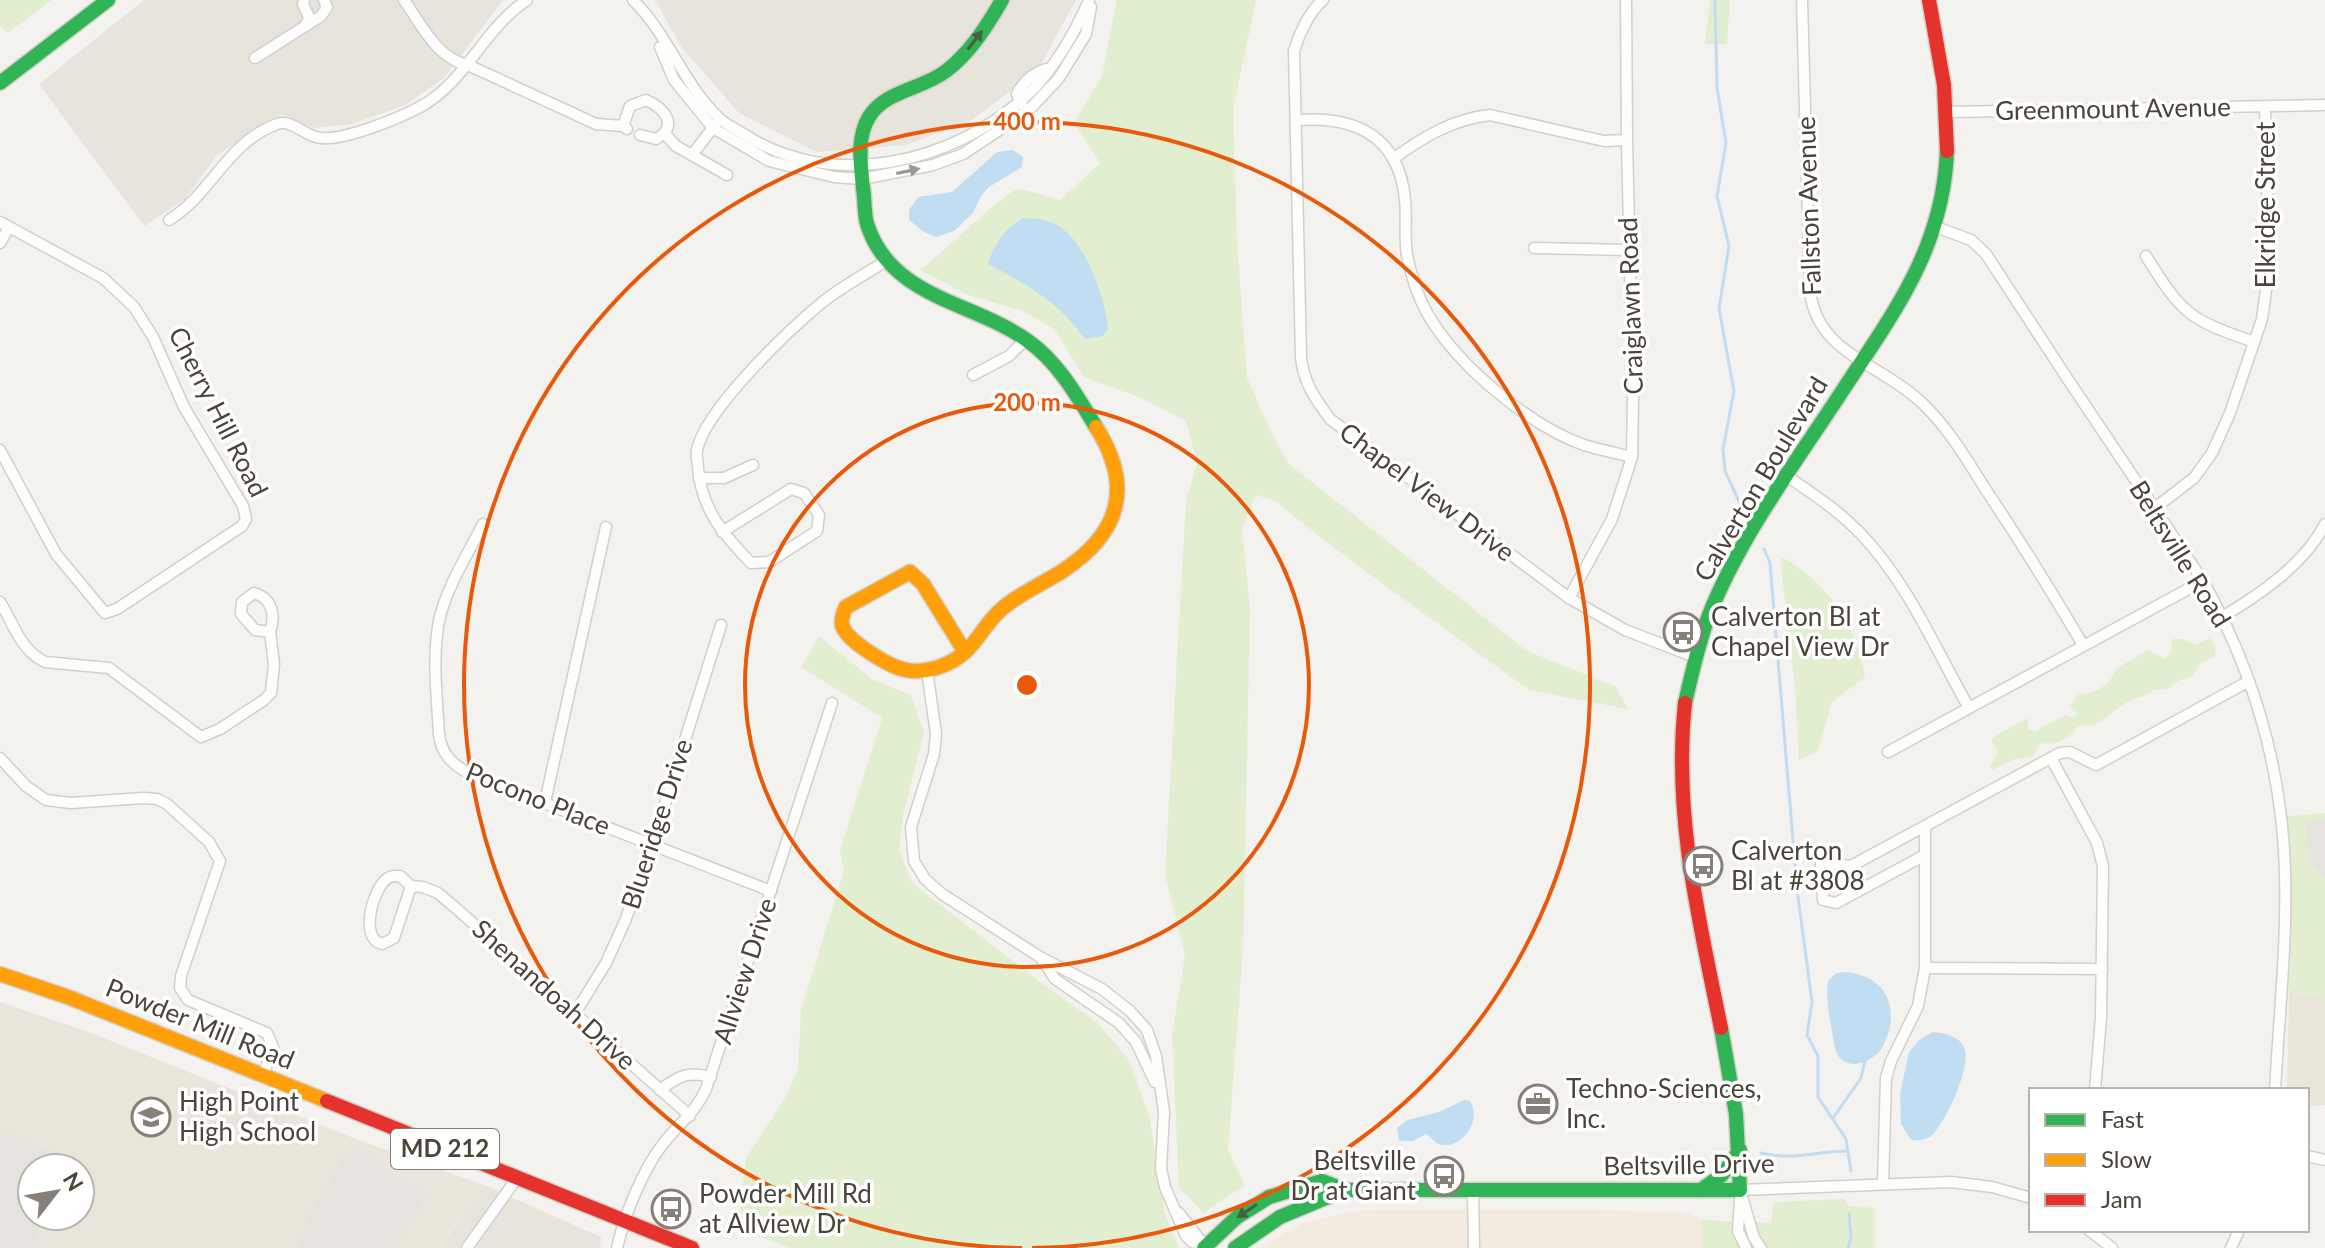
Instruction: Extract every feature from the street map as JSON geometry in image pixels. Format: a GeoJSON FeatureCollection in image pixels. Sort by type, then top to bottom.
{"type":"FeatureCollection","features":[{"type":"Feature","properties":{"kind":"street"},"geometry":{"type":"LineString","coordinates":[[0,83],[108,0]]}},
{"type":"Feature","properties":{"kind":"street"},"geometry":{"type":"LineString","coordinates":[[304,0],[309,17],[306,25]]}},
{"type":"Feature","properties":{"kind":"street"},"geometry":{"type":"LineString","coordinates":[[255,58],[321,16],[327,7],[324,0]]}},
{"type":"Feature","properties":{"kind":"street"},"geometry":{"type":"LineString","coordinates":[[404,0],[445,55],[455,62],[468,65],[596,124],[625,128],[630,106],[646,100],[661,107],[669,123],[665,134],[656,139],[640,135]]}},
{"type":"Feature","properties":{"kind":"street"},"geometry":{"type":"LineString","coordinates":[[169,220],[183,212],[237,148],[278,123],[287,123],[316,138],[329,138],[362,131],[423,106],[468,65],[501,20],[527,0]]}},
{"type":"Feature","properties":{"kind":"street"},"geometry":{"type":"LineString","coordinates":[[633,0],[652,22],[682,74],[717,124],[769,161],[811,172],[862,172],[933,165],[963,154],[1028,111],[1059,78],[1086,34],[1090,0]]}},
{"type":"Feature","properties":{"kind":"street"},"geometry":{"type":"LineString","coordinates":[[965,652],[923,584],[910,572],[846,607],[841,622],[848,635],[897,670],[927,670],[950,662],[965,652],[980,637],[1001,609],[1092,549],[1112,520],[1117,501],[1113,457],[1063,377],[1026,339],[907,283],[886,261],[867,222],[862,172],[863,130],[873,109],[882,101],[914,90],[940,74],[970,48],[1002,0]]}},
{"type":"Feature","properties":{"kind":"street"},"geometry":{"type":"LineString","coordinates":[[1028,111],[1019,102],[1017,94],[1020,88],[1035,73],[1048,69],[1077,28],[1090,0]]}},
{"type":"Feature","properties":{"kind":"street","name":"Chapel View Drive"},"geometry":{"type":"LineString","coordinates":[[1323,0],[1298,37],[1294,51],[1298,120],[1301,357],[1309,387],[1330,419],[1569,598],[1625,630],[1695,657]]}},
{"type":"Feature","properties":{"kind":"street","name":"Craiglawn Road"},"geometry":{"type":"LineString","coordinates":[[1569,598],[1612,519],[1632,457],[1626,0]]}},
{"type":"Feature","properties":{"kind":"street","name":"Fallston Avenue"},"geometry":{"type":"LineString","coordinates":[[1802,0],[1811,305],[1818,324],[1826,334],[1904,388],[1934,416],[1967,459],[2041,573],[2083,645]]}},
{"type":"Feature","properties":{"kind":"street","name":"Calverton Boulevard"},"geometry":{"type":"LineString","coordinates":[[1740,1190],[1740,1150],[1733,1091],[1684,830],[1682,727],[1695,657],[1733,564],[1911,282],[1936,227],[1947,163],[1948,112],[1929,0]]}},
{"type":"Feature","properties":{"kind":"street"},"geometry":{"type":"LineString","coordinates":[[1048,69],[1059,78]]}},
{"type":"Feature","properties":{"kind":"street"},"geometry":{"type":"LineString","coordinates":[[862,172],[962,139],[988,125],[1019,102]]}},
{"type":"Feature","properties":{"kind":"street","name":"Greenmount Avenue"},"geometry":{"type":"LineString","coordinates":[[1948,112],[2325,105]]}},
{"type":"Feature","properties":{"kind":"street","name":"Elkridge Street"},"geometry":{"type":"LineString","coordinates":[[2155,508],[2194,478],[2212,453],[2230,413],[2267,300],[2265,107]]}},
{"type":"Feature","properties":{"kind":"street"},"geometry":{"type":"LineString","coordinates":[[1393,159],[1447,126],[1490,115],[1604,141],[1627,140]]}},
{"type":"Feature","properties":{"kind":"street"},"geometry":{"type":"LineString","coordinates":[[1298,120],[1323,118],[1359,126],[1381,143],[1393,159],[1403,183],[1407,252],[1415,285],[1428,314],[1475,374],[1563,436],[1584,445],[1632,457]]}},
{"type":"Feature","properties":{"kind":"street"},"geometry":{"type":"LineString","coordinates":[[692,155],[717,124]]}},
{"type":"Feature","properties":{"kind":"street"},"geometry":{"type":"LineString","coordinates":[[665,134],[692,155],[727,175]]}},
{"type":"Feature","properties":{"kind":"street","name":"Cherry Hill Road"},"geometry":{"type":"LineString","coordinates":[[0,243],[4,225],[103,278],[134,307],[153,337],[173,385],[243,506],[246,519],[242,526],[214,545],[117,609],[105,613],[56,554],[0,450]]}},
{"type":"Feature","properties":{"kind":"street","name":"Beltsville Road"},"geometry":{"type":"LineString","coordinates":[[1936,227],[1971,240],[1986,254],[2203,581],[2249,681],[2275,780],[2285,869],[2275,1088]]}},
{"type":"Feature","properties":{"kind":"street"},"geometry":{"type":"LineString","coordinates":[[1534,248],[1629,250]]}},
{"type":"Feature","properties":{"kind":"street"},"geometry":{"type":"LineString","coordinates":[[2146,256],[2169,292],[2189,314],[2208,326],[2254,342]]}},
{"type":"Feature","properties":{"kind":"street"},"geometry":{"type":"LineString","coordinates":[[722,532],[791,489],[804,493],[819,515],[817,531],[769,562],[751,563],[722,532],[702,495],[697,451],[713,417],[761,361],[818,306],[886,261]]}},
{"type":"Feature","properties":{"kind":"street"},"geometry":{"type":"LineString","coordinates":[[973,375],[1009,356],[1026,339]]}},
{"type":"Feature","properties":{"kind":"street"},"geometry":{"type":"LineString","coordinates":[[699,478],[724,478],[753,465]]}},
{"type":"Feature","properties":{"kind":"street"},"geometry":{"type":"LineString","coordinates":[[1787,476],[1838,513],[1875,549],[1901,586],[1969,708]]}},
{"type":"Feature","properties":{"kind":"street","name":"Pocono Place"},"geometry":{"type":"LineString","coordinates":[[483,524],[455,580],[439,623],[436,660],[440,743],[457,767],[771,891]]}},
{"type":"Feature","properties":{"kind":"street"},"geometry":{"type":"LineString","coordinates":[[545,802],[606,527]]}},
{"type":"Feature","properties":{"kind":"street"},"geometry":{"type":"LineString","coordinates":[[2222,617],[2279,576],[2323,531]]}},
{"type":"Feature","properties":{"kind":"street"},"geometry":{"type":"LineString","coordinates":[[1888,752],[2203,581]]}},
{"type":"Feature","properties":{"kind":"street"},"geometry":{"type":"LineString","coordinates":[[0,602],[23,645],[37,659],[109,668],[201,737],[211,735],[271,693],[274,664],[270,632]]}},
{"type":"Feature","properties":{"kind":"street","name":"Blueridge Drive"},"geometry":{"type":"LineString","coordinates":[[574,1015],[617,941],[652,845],[721,625]]}},
{"type":"Feature","properties":{"kind":"street"},"geometry":{"type":"LineString","coordinates":[[927,670],[936,734],[934,754],[911,827],[914,861],[925,879],[942,894],[1040,957],[1102,989],[1126,1016],[1162,1098]]}},
{"type":"Feature","properties":{"kind":"street"},"geometry":{"type":"LineString","coordinates":[[1925,855],[1836,903],[1823,900],[1821,863],[1851,866],[2051,758],[2070,752],[2096,765],[2249,681]]}},
{"type":"Feature","properties":{"kind":"street","name":"Allview Drive"},"geometry":{"type":"LineString","coordinates":[[617,1248],[631,1204],[653,1159],[701,1101],[711,1077],[832,703]]}},
{"type":"Feature","properties":{"kind":"street"},"geometry":{"type":"LineString","coordinates":[[0,758],[26,786],[46,800],[71,803],[152,797],[167,804],[209,842],[220,861],[181,976],[180,988],[188,1000],[267,1033],[273,1047],[263,1076]]}},
{"type":"Feature","properties":{"kind":"street"},"geometry":{"type":"LineString","coordinates":[[2051,758],[2101,855],[2104,878],[2102,969],[2095,1088]]}},
{"type":"Feature","properties":{"kind":"street"},"geometry":{"type":"LineString","coordinates":[[1883,1184],[1886,1078],[1918,1006],[1925,968],[1925,826]]}},
{"type":"Feature","properties":{"kind":"street","name":"Shenandoah Drive"},"geometry":{"type":"LineString","coordinates":[[411,886],[397,933],[387,943],[377,944],[370,937],[368,928],[380,886],[391,876],[400,876],[411,886],[438,893],[690,1116]]}},
{"type":"Feature","properties":{"kind":"street"},"geometry":{"type":"LineString","coordinates":[[1040,957],[1055,979],[1147,1030],[1156,1056],[1164,1112],[1161,1169],[1174,1208],[1199,1235],[1205,1247]]}},
{"type":"Feature","properties":{"kind":"street"},"geometry":{"type":"LineString","coordinates":[[1925,968],[2102,969]]}},
{"type":"Feature","properties":{"kind":"street","name":"Powder Mill Road"},"geometry":{"type":"LineString","coordinates":[[0,974],[68,997],[692,1248]]}},
{"type":"Feature","properties":{"kind":"street"},"geometry":{"type":"LineString","coordinates":[[660,1090],[683,1074],[711,1077]]}},
{"type":"Feature","properties":{"kind":"street"},"geometry":{"type":"LineString","coordinates":[[1701,1190],[1722,1175],[1740,1150]]}},
{"type":"Feature","properties":{"kind":"street"},"geometry":{"type":"LineString","coordinates":[[467,1248],[517,1178]]}},
{"type":"Feature","properties":{"kind":"street","name":"Beltsville Drive"},"geometry":{"type":"LineString","coordinates":[[1205,1247],[1237,1217],[1269,1197],[1322,1181],[1345,1190],[1740,1190],[1971,1183],[2029,1198]]}},
{"type":"Feature","properties":{"kind":"street","name":"Beltsville Drive"},"geometry":{"type":"LineString","coordinates":[[1235,1248],[1277,1218],[1345,1190]]}},
{"type":"Feature","properties":{"kind":"street"},"geometry":{"type":"LineString","coordinates":[[1473,1190],[1474,1248]]}},
{"type":"Feature","properties":{"kind":"street"},"geometry":{"type":"LineString","coordinates":[[1740,1190],[1738,1231],[1746,1248]]}},
{"type":"Feature","properties":{"kind":"street"},"geometry":{"type":"LineString","coordinates":[[1740,1190],[1750,1228],[1761,1248]]}},
{"type":"Feature","properties":{"kind":"street"},"geometry":{"type":"LineString","coordinates":[[2092,1232],[2112,1248]]}},
{"type":"Feature","properties":{"kind":"shaded area"},"geometry":{"type":"Polygon","coordinates":[[[144,0],[503,0],[444,78],[405,105],[352,124],[314,128],[281,114],[217,155],[185,199],[144,226],[39,84],[144,0]]]}},
{"type":"Feature","properties":{"kind":"shaded area"},"geometry":{"type":"Polygon","coordinates":[[[655,0],[1076,0],[1037,71],[972,120],[906,145],[817,152],[739,113],[682,48],[655,0]]]}},
{"type":"Feature","properties":{"kind":"shaded area"},"geometry":{"type":"Polygon","coordinates":[[[2325,818],[2325,878],[2309,862],[2305,820],[2325,818]]]}},
{"type":"Feature","properties":{"kind":"shaded area"},"geometry":{"type":"Polygon","coordinates":[[[2289,991],[2325,998],[2325,1105],[2309,1107],[2309,1088],[2287,1088],[2289,991]]]}},
{"type":"Feature","properties":{"kind":"shaded area","name":"High Point High School"},"geometry":{"type":"Polygon","coordinates":[[[0,1002],[86,1031],[356,1139],[484,1185],[438,1248],[0,1248],[0,1002]]]}},
{"type":"Feature","properties":{"kind":"shaded area"},"geometry":{"type":"Polygon","coordinates":[[[4,1132],[55,1152],[16,1152],[16,1232],[38,1232],[32,1248],[0,1248],[0,1141],[4,1132]]]}},
{"type":"Feature","properties":{"kind":"shaded area"},"geometry":{"type":"Polygon","coordinates":[[[355,1148],[426,1196],[392,1248],[298,1248],[311,1211],[335,1175],[345,1152],[350,1155],[355,1148]]]}},
{"type":"Feature","properties":{"kind":"shaded area"},"geometry":{"type":"Polygon","coordinates":[[[484,1185],[601,1237],[600,1248],[439,1248],[484,1185]]]}},
{"type":"Feature","properties":{"kind":"shaded area"},"geometry":{"type":"Polygon","coordinates":[[[1355,1211],[1691,1213],[1702,1220],[1702,1248],[1259,1248],[1303,1223],[1355,1211]]]}},
{"type":"Feature","properties":{"kind":"green space"},"geometry":{"type":"Polygon","coordinates":[[[0,0],[52,0],[8,33],[0,26],[0,0]]]}},
{"type":"Feature","properties":{"kind":"green space"},"geometry":{"type":"Polygon","coordinates":[[[1117,0],[1256,0],[1233,109],[1237,241],[1247,378],[1289,464],[1527,651],[1615,686],[1628,709],[1529,690],[1273,500],[1256,495],[1242,528],[1250,610],[1243,949],[1228,1150],[1245,1185],[1203,1213],[1179,1187],[1172,1035],[1185,956],[1165,875],[1186,501],[1197,463],[1186,421],[1141,398],[1084,377],[1054,329],[1023,311],[968,295],[920,270],[1018,188],[1060,200],[1100,163],[1074,123],[1102,76],[1117,0]]]}},
{"type":"Feature","properties":{"kind":"green space"},"geometry":{"type":"Polygon","coordinates":[[[1710,0],[1730,0],[1727,44],[1705,44],[1710,0]]]}},
{"type":"Feature","properties":{"kind":"green space"},"geometry":{"type":"Polygon","coordinates":[[[1780,556],[1813,579],[1837,606],[1854,639],[1865,677],[1832,702],[1818,751],[1799,760],[1795,687],[1780,556]]]}},
{"type":"Feature","properties":{"kind":"green space"},"geometry":{"type":"Polygon","coordinates":[[[819,636],[873,680],[911,695],[924,732],[903,815],[899,850],[912,883],[1098,1023],[1129,1060],[1149,1115],[1165,1215],[1179,1248],[791,1248],[738,1229],[746,1158],[785,1098],[798,1069],[801,1010],[844,871],[840,850],[882,718],[801,667],[819,636]]]}},
{"type":"Feature","properties":{"kind":"green space"},"geometry":{"type":"Polygon","coordinates":[[[2209,638],[2215,643],[2215,656],[2200,664],[2193,676],[2178,681],[2169,689],[2153,690],[2130,700],[2095,725],[2078,726],[2062,740],[2041,743],[2032,757],[2016,759],[1992,770],[1990,767],[1998,752],[1991,741],[1996,735],[2028,718],[2028,729],[2036,732],[2066,715],[2074,718],[2077,712],[2070,706],[2077,695],[2101,688],[2116,669],[2147,650],[2165,659],[2171,650],[2172,639],[2182,639],[2196,645],[2209,638]]]}},
{"type":"Feature","properties":{"kind":"green space"},"geometry":{"type":"Polygon","coordinates":[[[2325,813],[2325,998],[2289,991],[2291,893],[2287,816],[2325,813]]]}},
{"type":"Feature","properties":{"kind":"green space"},"geometry":{"type":"Polygon","coordinates":[[[1844,1199],[1849,1206],[1875,1208],[1875,1248],[1702,1248],[1702,1220],[1771,1223],[1774,1202],[1844,1199]]]}},
{"type":"Feature","properties":{"kind":"water"},"geometry":{"type":"Polygon","coordinates":[[[1013,150],[1023,157],[1022,167],[989,187],[973,213],[954,231],[936,237],[909,220],[909,210],[918,197],[952,192],[997,152],[1013,150]]]}},
{"type":"Feature","properties":{"kind":"water"},"geometry":{"type":"Polygon","coordinates":[[[1023,218],[1045,220],[1061,227],[1082,251],[1097,283],[1106,315],[1108,328],[1103,336],[1085,339],[1053,304],[1030,287],[988,264],[1001,238],[1023,218]]]}},
{"type":"Feature","properties":{"kind":"water"},"geometry":{"type":"Polygon","coordinates":[[[1835,974],[1858,974],[1880,986],[1890,1006],[1891,1019],[1883,1046],[1870,1059],[1858,1064],[1839,1057],[1830,1022],[1828,981],[1835,974]]]}},
{"type":"Feature","properties":{"kind":"water"},"geometry":{"type":"Polygon","coordinates":[[[1933,1032],[1947,1034],[1960,1041],[1965,1050],[1964,1069],[1951,1105],[1934,1133],[1923,1140],[1911,1140],[1901,1124],[1900,1094],[1909,1052],[1919,1040],[1933,1032]]]}},
{"type":"Feature","properties":{"kind":"water"},"geometry":{"type":"Polygon","coordinates":[[[1464,1100],[1470,1101],[1474,1116],[1469,1131],[1457,1142],[1441,1145],[1426,1134],[1413,1141],[1399,1141],[1397,1128],[1407,1120],[1439,1112],[1464,1100]]]}},
{"type":"Feature","properties":{"kind":"waterway"},"geometry":{"type":"LineString","coordinates":[[1715,0],[1717,88],[1726,143],[1717,196],[1729,246],[1719,309],[1734,391],[1723,449],[1725,471],[1743,510]]}},
{"type":"Feature","properties":{"kind":"waterway"},"geometry":{"type":"LineString","coordinates":[[1764,549],[1770,563],[1797,889],[1812,1002],[1807,1035],[1818,1056],[1818,1097],[1846,1139],[1851,1171]]}},
{"type":"Feature","properties":{"kind":"waterway"},"geometry":{"type":"LineString","coordinates":[[1833,1118],[1861,1078],[1865,1061]]}},
{"type":"Feature","properties":{"kind":"waterway"},"geometry":{"type":"LineString","coordinates":[[1761,1153],[1794,1156],[1848,1151]]}},
{"type":"Feature","properties":{"kind":"waterway"},"geometry":{"type":"LineString","coordinates":[[1848,1248],[1851,1237],[1849,1214]]}},
{"type":"Feature","properties":{"kind":"traffic: fast"},"geometry":{"type":"LineString","coordinates":[[0,83],[108,0]]}},
{"type":"Feature","properties":{"kind":"traffic: fast"},"geometry":{"type":"LineString","coordinates":[[1002,0],[955,64],[937,77],[884,101],[869,117],[862,134],[860,152],[866,220],[879,249],[895,268],[914,283],[1006,328],[1039,349],[1066,380],[1096,427]]}},
{"type":"Feature","properties":{"kind":"traffic: fast"},"geometry":{"type":"LineString","coordinates":[[1685,703],[1705,626],[1736,558],[1768,502],[1877,338],[1911,281],[1936,220],[1947,151]]}},
{"type":"Feature","properties":{"kind":"traffic: fast"},"geometry":{"type":"LineString","coordinates":[[1204,1248],[1237,1217],[1269,1197],[1322,1181],[1345,1190],[1740,1190],[1736,1114],[1721,1028]]}},
{"type":"Feature","properties":{"kind":"traffic: fast"},"geometry":{"type":"LineString","coordinates":[[1701,1190],[1722,1175],[1740,1150]]}},
{"type":"Feature","properties":{"kind":"traffic: fast"},"geometry":{"type":"LineString","coordinates":[[1235,1248],[1280,1217],[1345,1190]]}},
{"type":"Feature","properties":{"kind":"traffic: slow"},"geometry":{"type":"LineString","coordinates":[[965,652],[923,584],[910,572],[846,607],[843,613],[842,625],[851,638],[880,659],[899,668],[928,670],[950,663],[960,656],[968,649],[995,615],[1004,607],[1081,557],[1097,542],[1108,525],[1115,508],[1115,470],[1096,427]]}},
{"type":"Feature","properties":{"kind":"traffic: slow"},"geometry":{"type":"LineString","coordinates":[[0,974],[68,997],[327,1101]]}},
{"type":"Feature","properties":{"kind":"traffic: jam"},"geometry":{"type":"LineString","coordinates":[[1929,0],[1944,85],[1947,151]]}},
{"type":"Feature","properties":{"kind":"traffic: jam"},"geometry":{"type":"LineString","coordinates":[[1685,703],[1682,744],[1685,826],[1721,1028]]}},
{"type":"Feature","properties":{"kind":"traffic: jam"},"geometry":{"type":"LineString","coordinates":[[327,1101],[692,1248]]}},
{"type":"Feature","properties":{"kind":"place","name":"Calverton Bl at Chapel View Dr"},"geometry":{"type":"Point","coordinates":[1683,632]}},
{"type":"Feature","properties":{"kind":"place","name":"Calverton Bl at #3808"},"geometry":{"type":"Point","coordinates":[1703,866]}},
{"type":"Feature","properties":{"kind":"place","name":"Techno-Sciences, Inc."},"geometry":{"type":"Point","coordinates":[1538,1104]}},
{"type":"Feature","properties":{"kind":"place","name":"High Point High School"},"geometry":{"type":"Point","coordinates":[151,1117]}},
{"type":"Feature","properties":{"kind":"place","name":"Beltsville Dr at Giant"},"geometry":{"type":"Point","coordinates":[1444,1176]}},
{"type":"Feature","properties":{"kind":"place","name":"Powder Mill Rd at Allview Dr"},"geometry":{"type":"Point","coordinates":[671,1209]}}]}
